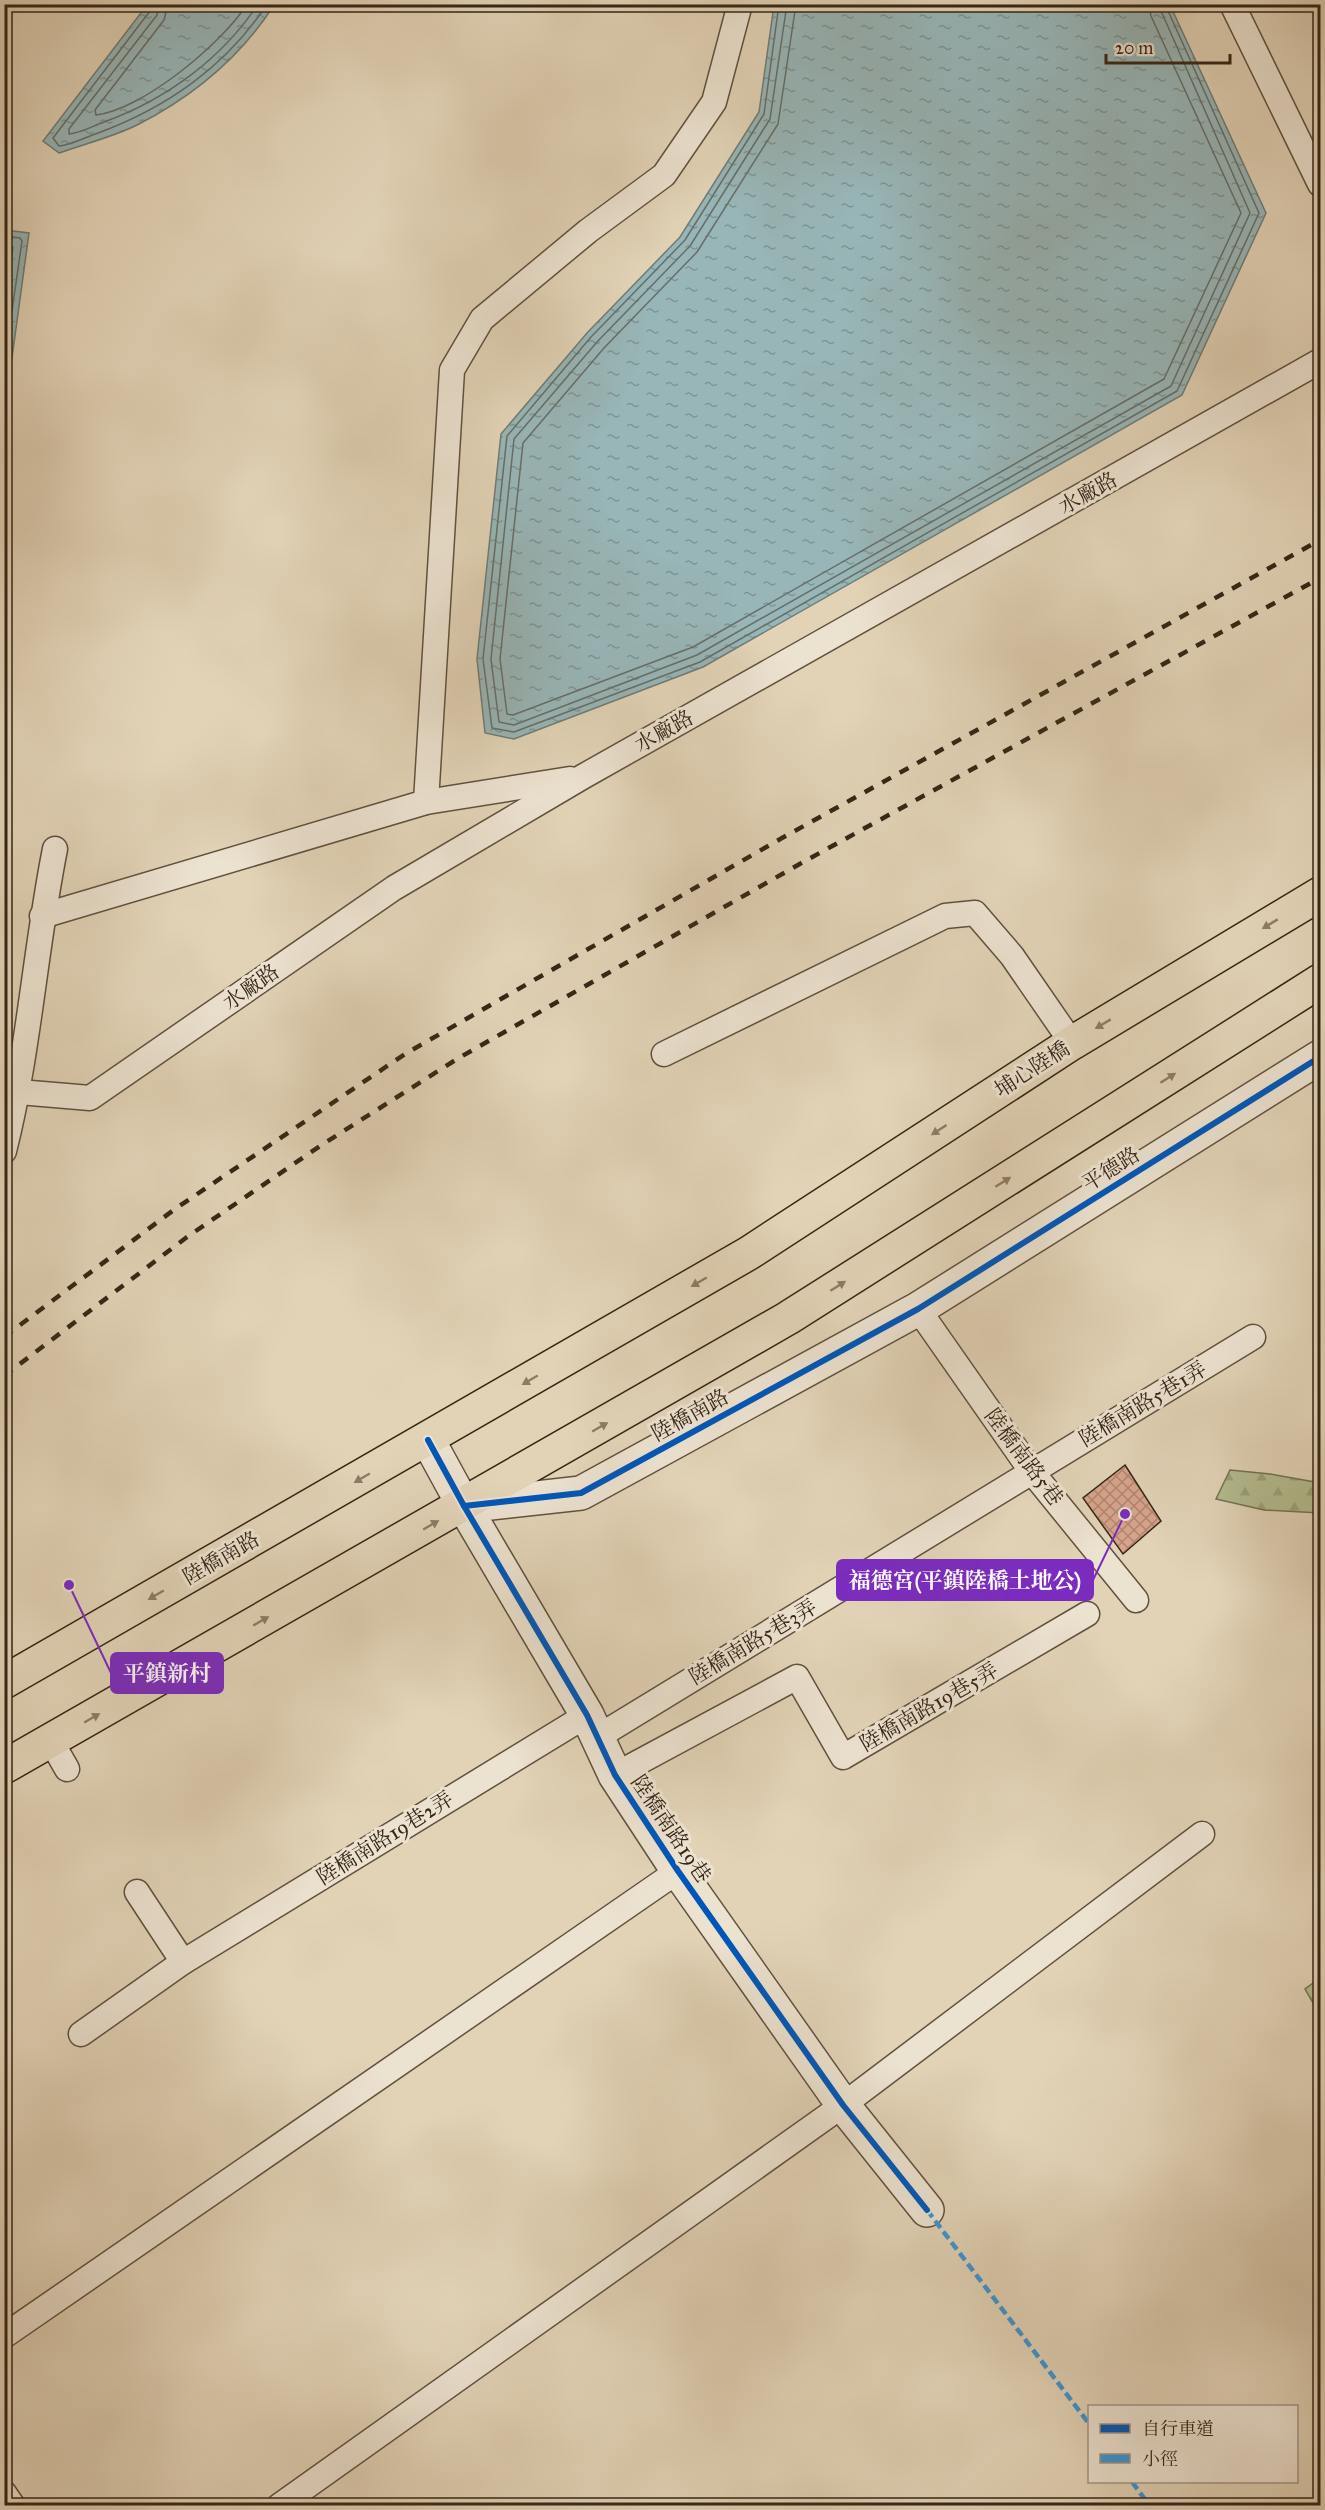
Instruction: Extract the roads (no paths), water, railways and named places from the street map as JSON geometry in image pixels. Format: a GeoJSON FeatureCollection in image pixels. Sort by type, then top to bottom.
{"type":"FeatureCollection","features":[{"type":"Feature","properties":{"kind":"main road","name":"埔心陸橋"},"geometry":{"type":"LineString","coordinates":[[749,1253],[1072,1043],[1320,894]]}},
{"type":"Feature","properties":{"kind":"main road","name":"陸橋南路"},"geometry":{"type":"LineString","coordinates":[[4,1767],[464,1506],[788,1317],[1320,981]]}},
{"type":"Feature","properties":{"kind":"main road","name":"陸橋南路"},"geometry":{"type":"LineString","coordinates":[[4,1682],[428,1440],[749,1253]]}},
{"type":"Feature","properties":{"kind":"street","name":"平德路"},"geometry":{"type":"LineString","coordinates":[[918,1309],[1320,1057]]}},
{"type":"Feature","properties":{"kind":"street","name":"陸橋南路"},"geometry":{"type":"LineString","coordinates":[[464,1506],[581,1493],[918,1309]]}},
{"type":"Feature","properties":{"kind":"street","name":"陸橋南路19巷"},"geometry":{"type":"LineString","coordinates":[[428,1440],[592,1726],[615,1775],[678,1870],[843,2105],[927,2210]]}},
{"type":"Feature","properties":{"kind":"lane"},"geometry":{"type":"LineString","coordinates":[[426,802],[452,369],[482,319],[588,231],[664,176],[714,102],[740,4]]}},
{"type":"Feature","properties":{"kind":"lane"},"geometry":{"type":"LineString","coordinates":[[1232,4],[1320,184]]}},
{"type":"Feature","properties":{"kind":"lane","name":"水廠路"},"geometry":{"type":"LineString","coordinates":[[19,1092],[90,1098],[394,888],[584,776],[1320,362]]}},
{"type":"Feature","properties":{"kind":"lane"},"geometry":{"type":"LineString","coordinates":[[42,916],[426,802],[584,776]]}},
{"type":"Feature","properties":{"kind":"lane"},"geometry":{"type":"LineString","coordinates":[[4,1151],[19,1092],[42,916],[55,849]]}},
{"type":"Feature","properties":{"kind":"lane"},"geometry":{"type":"LineString","coordinates":[[664,1054],[945,916],[975,913],[1012,956],[1072,1043]]}},
{"type":"Feature","properties":{"kind":"lane","name":"陸橋南路5巷"},"geometry":{"type":"LineString","coordinates":[[918,1309],[1032,1472],[1136,1600]]}},
{"type":"Feature","properties":{"kind":"lane","name":"陸橋南路5巷1弄"},"geometry":{"type":"LineString","coordinates":[[1032,1472],[1253,1337]]}},
{"type":"Feature","properties":{"kind":"lane","name":"陸橋南路5巷3弄"},"geometry":{"type":"LineString","coordinates":[[592,1726],[1032,1472]]}},
{"type":"Feature","properties":{"kind":"lane","name":"陸橋南路19巷5弄"},"geometry":{"type":"LineString","coordinates":[[615,1775],[797,1677],[843,1757],[1088,1614]]}},
{"type":"Feature","properties":{"kind":"lane","name":"陸橋南路19巷2弄"},"geometry":{"type":"LineString","coordinates":[[81,2034],[183,1962],[592,1726]]}},
{"type":"Feature","properties":{"kind":"lane"},"geometry":{"type":"LineString","coordinates":[[51,1741],[67,1769]]}},
{"type":"Feature","properties":{"kind":"lane"},"geometry":{"type":"LineString","coordinates":[[279,2505],[843,2105],[1202,1834]]}},
{"type":"Feature","properties":{"kind":"lane"},"geometry":{"type":"LineString","coordinates":[[4,2336],[678,1870]]}},
{"type":"Feature","properties":{"kind":"lane"},"geometry":{"type":"LineString","coordinates":[[137,1892],[183,1962]]}},
{"type":"Feature","properties":{"kind":"lane"},"geometry":{"type":"LineString","coordinates":[[4,2493],[14,2505]]}},
{"type":"Feature","properties":{"kind":"water"},"geometry":{"type":"Polygon","coordinates":[[[147,5],[274,5],[231,59],[178,101],[128,129],[59,153],[43,141],[147,5]]]}},
{"type":"Feature","properties":{"kind":"water"},"geometry":{"type":"Polygon","coordinates":[[[774,5],[1170,5],[1266,213],[1182,395],[703,667],[514,739],[485,733],[477,659],[501,434],[587,333],[680,237],[759,112],[774,5]]]}},
{"type":"Feature","properties":{"kind":"water"},"geometry":{"type":"Polygon","coordinates":[[[4,230],[29,233],[5,409],[4,230]]]}},
{"type":"Feature","properties":{"kind":"railway"},"geometry":{"type":"LineString","coordinates":[[4,1337],[175,1209],[405,1054],[782,838],[1320,540]]}},
{"type":"Feature","properties":{"kind":"railway"},"geometry":{"type":"LineString","coordinates":[[4,1376],[187,1237],[320,1146],[457,1059],[805,861],[1320,578]]}},
{"type":"Feature","properties":{"kind":"place","name":"福德宮(平鎮陸橋土地公)"},"geometry":{"type":"Point","coordinates":[1125,1514]}},
{"type":"Feature","properties":{"kind":"place","name":"平鎮新村"},"geometry":{"type":"Point","coordinates":[69,1585]}}]}
